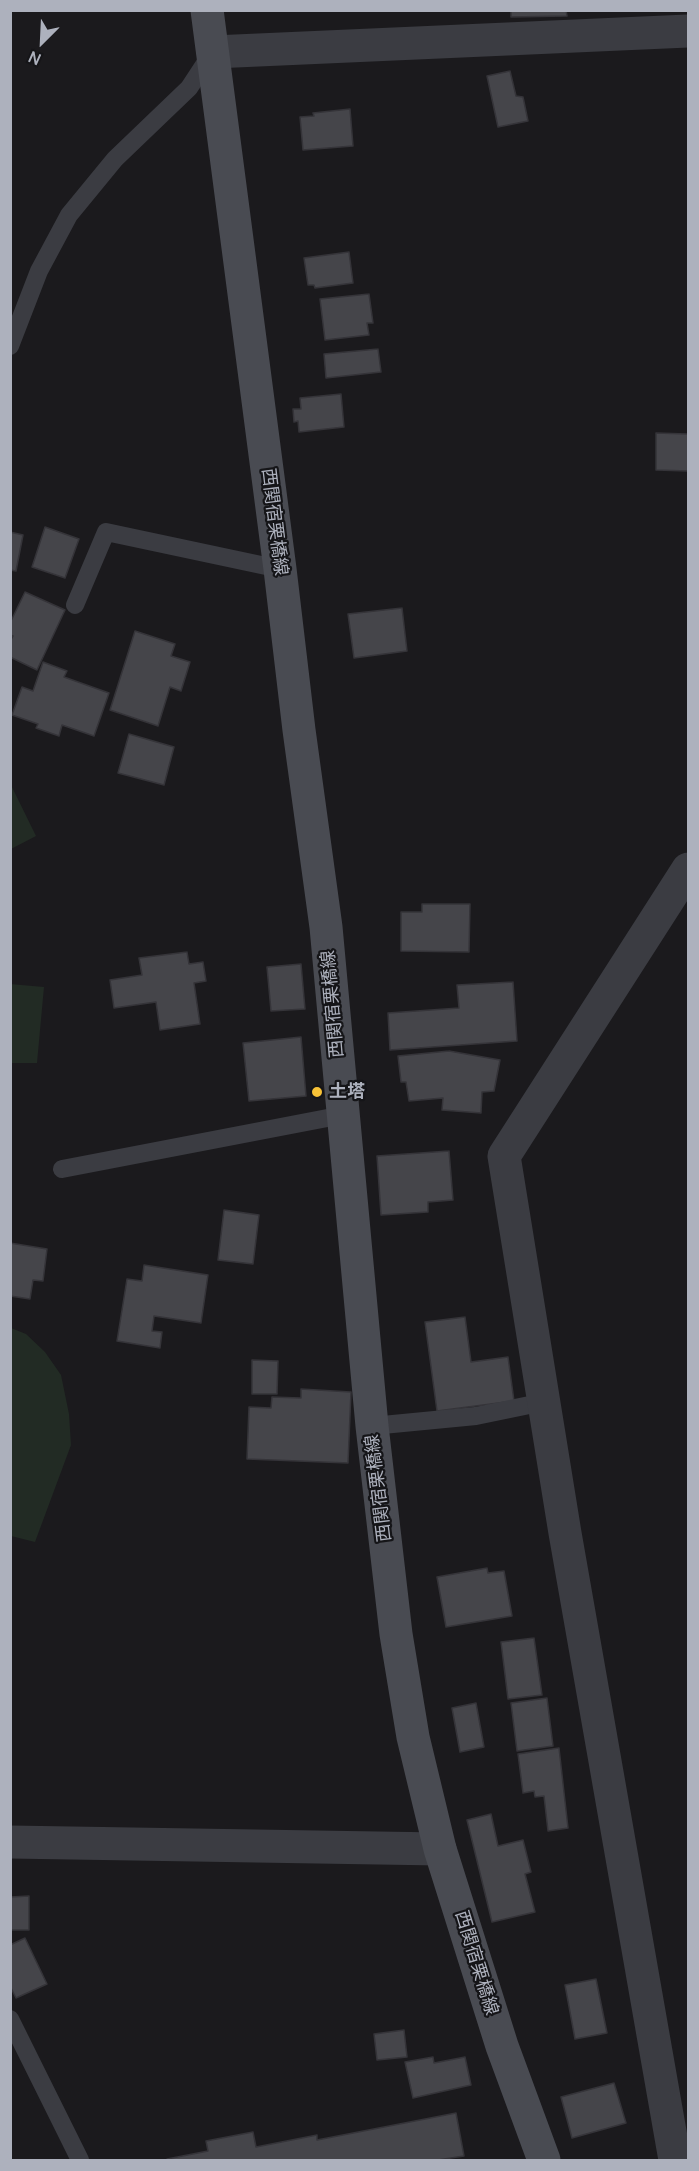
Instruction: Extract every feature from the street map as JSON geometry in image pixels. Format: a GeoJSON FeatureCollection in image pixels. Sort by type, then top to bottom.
{"type":"FeatureCollection","features":[{"type":"Feature","properties":{"kind":"main road","name":"西関宿栗橋線"},"geometry":{"type":"LineString","coordinates":[[207,10],[280,569],[298,730],[326,927],[372,1426],[396,1634],[413,1737],[440,1849],[502,2046],[544,2160]]}},
{"type":"Feature","properties":{"kind":"street"},"geometry":{"type":"LineString","coordinates":[[213,52],[688,31]]}},
{"type":"Feature","properties":{"kind":"street"},"geometry":{"type":"LineString","coordinates":[[675,2160],[544,1402],[504,1156],[688,869]]}},
{"type":"Feature","properties":{"kind":"street"},"geometry":{"type":"LineString","coordinates":[[10,1842],[440,1849]]}},
{"type":"Feature","properties":{"kind":"lane"},"geometry":{"type":"LineString","coordinates":[[10,346],[39,271],[69,214],[115,159],[189,88],[213,52]]}},
{"type":"Feature","properties":{"kind":"lane"},"geometry":{"type":"LineString","coordinates":[[75,605],[106,532],[280,569]]}},
{"type":"Feature","properties":{"kind":"lane"},"geometry":{"type":"LineString","coordinates":[[62,1169],[343,1115]]}},
{"type":"Feature","properties":{"kind":"lane"},"geometry":{"type":"LineString","coordinates":[[372,1426],[476,1416],[544,1402]]}},
{"type":"Feature","properties":{"kind":"lane"},"geometry":{"type":"LineString","coordinates":[[10,2019],[80,2160]]}},
{"type":"Feature","properties":{"kind":"shaded area"},"geometry":{"type":"Polygon","coordinates":[[[10,783],[36,836],[11,849],[10,849],[10,783]]]}},
{"type":"Feature","properties":{"kind":"shaded area"},"geometry":{"type":"Polygon","coordinates":[[[10,984],[44,987],[37,1063],[11,1063],[10,984]]]}},
{"type":"Feature","properties":{"kind":"shaded area"},"geometry":{"type":"Polygon","coordinates":[[[11,1328],[26,1334],[45,1352],[61,1375],[69,1414],[71,1445],[35,1542],[11,1536],[11,1328]]]}},
{"type":"Feature","properties":{"kind":"building"},"geometry":{"type":"Polygon","coordinates":[[[511,10],[566,10],[567,16],[511,17],[511,10]]]}},
{"type":"Feature","properties":{"kind":"building"},"geometry":{"type":"Polygon","coordinates":[[[510,71],[516,96],[523,97],[528,121],[498,127],[487,76],[510,71]]]}},
{"type":"Feature","properties":{"kind":"building"},"geometry":{"type":"Polygon","coordinates":[[[350,109],[353,146],[303,150],[300,117],[314,116],[313,113],[350,109]]]}},
{"type":"Feature","properties":{"kind":"building"},"geometry":{"type":"Polygon","coordinates":[[[349,252],[353,283],[315,288],[314,285],[308,285],[304,258],[349,252]]]}},
{"type":"Feature","properties":{"kind":"building"},"geometry":{"type":"Polygon","coordinates":[[[369,294],[373,323],[367,323],[369,335],[325,340],[320,299],[369,294]]]}},
{"type":"Feature","properties":{"kind":"building"},"geometry":{"type":"Polygon","coordinates":[[[378,349],[381,372],[326,378],[324,354],[378,349]]]}},
{"type":"Feature","properties":{"kind":"building"},"geometry":{"type":"Polygon","coordinates":[[[341,394],[344,427],[299,432],[298,421],[294,422],[293,409],[301,409],[300,398],[341,394]]]}},
{"type":"Feature","properties":{"kind":"building"},"geometry":{"type":"Polygon","coordinates":[[[656,433],[688,434],[688,471],[656,470],[656,433]]]}},
{"type":"Feature","properties":{"kind":"building"},"geometry":{"type":"Polygon","coordinates":[[[45,527],[79,539],[65,578],[32,567],[45,527]]]}},
{"type":"Feature","properties":{"kind":"building"},"geometry":{"type":"Polygon","coordinates":[[[10,532],[23,535],[16,571],[10,570],[10,532]]]}},
{"type":"Feature","properties":{"kind":"building"},"geometry":{"type":"Polygon","coordinates":[[[25,592],[65,610],[37,670],[10,657],[10,641],[13,636],[10,635],[10,623],[25,592]]]}},
{"type":"Feature","properties":{"kind":"building"},"geometry":{"type":"Polygon","coordinates":[[[402,608],[407,651],[354,658],[348,614],[402,608]]]}},
{"type":"Feature","properties":{"kind":"building"},"geometry":{"type":"Polygon","coordinates":[[[135,631],[175,644],[171,656],[190,662],[181,691],[170,687],[158,726],[110,710],[135,631]]]}},
{"type":"Feature","properties":{"kind":"building"},"geometry":{"type":"Polygon","coordinates":[[[43,662],[67,671],[64,677],[109,693],[94,736],[62,725],[59,736],[36,728],[38,724],[12,715],[22,687],[33,691],[43,662]]]}},
{"type":"Feature","properties":{"kind":"building"},"geometry":{"type":"Polygon","coordinates":[[[129,734],[174,747],[164,785],[118,773],[129,734]]]}},
{"type":"Feature","properties":{"kind":"building"},"geometry":{"type":"Polygon","coordinates":[[[422,904],[470,904],[469,952],[401,951],[401,912],[422,912],[422,904]]]}},
{"type":"Feature","properties":{"kind":"building"},"geometry":{"type":"Polygon","coordinates":[[[187,952],[189,964],[203,962],[206,981],[194,983],[200,1024],[160,1030],[156,1002],[114,1008],[110,980],[142,975],[139,958],[187,952]]]}},
{"type":"Feature","properties":{"kind":"building"},"geometry":{"type":"Polygon","coordinates":[[[301,964],[305,1009],[271,1011],[267,967],[301,964]]]}},
{"type":"Feature","properties":{"kind":"building"},"geometry":{"type":"Polygon","coordinates":[[[513,982],[517,1041],[390,1050],[388,1013],[459,1008],[457,985],[513,982]]]}},
{"type":"Feature","properties":{"kind":"building"},"geometry":{"type":"Polygon","coordinates":[[[301,1037],[306,1096],[249,1101],[243,1043],[301,1037]]]}},
{"type":"Feature","properties":{"kind":"building"},"geometry":{"type":"Polygon","coordinates":[[[449,1051],[500,1060],[494,1091],[482,1092],[481,1113],[442,1110],[443,1098],[409,1101],[406,1082],[401,1082],[398,1056],[449,1051]]]}},
{"type":"Feature","properties":{"kind":"building"},"geometry":{"type":"Polygon","coordinates":[[[449,1151],[453,1200],[428,1202],[428,1212],[381,1215],[377,1156],[449,1151]]]}},
{"type":"Feature","properties":{"kind":"building"},"geometry":{"type":"Polygon","coordinates":[[[224,1210],[259,1215],[253,1264],[218,1260],[224,1210]]]}},
{"type":"Feature","properties":{"kind":"building"},"geometry":{"type":"Polygon","coordinates":[[[10,1243],[47,1249],[43,1281],[33,1280],[30,1299],[10,1296],[10,1243]]]}},
{"type":"Feature","properties":{"kind":"building"},"geometry":{"type":"Polygon","coordinates":[[[144,1265],[208,1275],[201,1323],[154,1316],[152,1331],[162,1332],[160,1348],[117,1341],[127,1279],[142,1281],[144,1265]]]}},
{"type":"Feature","properties":{"kind":"building"},"geometry":{"type":"Polygon","coordinates":[[[465,1317],[471,1362],[508,1357],[514,1401],[437,1411],[425,1322],[465,1317]]]}},
{"type":"Feature","properties":{"kind":"building"},"geometry":{"type":"Polygon","coordinates":[[[252,1360],[278,1361],[277,1394],[252,1394],[252,1360]]]}},
{"type":"Feature","properties":{"kind":"building"},"geometry":{"type":"Polygon","coordinates":[[[301,1389],[351,1392],[348,1463],[247,1459],[249,1407],[271,1408],[272,1397],[301,1398],[301,1389]]]}},
{"type":"Feature","properties":{"kind":"building"},"geometry":{"type":"Polygon","coordinates":[[[487,1568],[488,1573],[504,1571],[512,1616],[446,1627],[437,1577],[487,1568]]]}},
{"type":"Feature","properties":{"kind":"building"},"geometry":{"type":"Polygon","coordinates":[[[534,1638],[542,1695],[508,1699],[501,1642],[534,1638]]]}},
{"type":"Feature","properties":{"kind":"building"},"geometry":{"type":"Polygon","coordinates":[[[547,1698],[553,1746],[517,1751],[511,1703],[547,1698]]]}},
{"type":"Feature","properties":{"kind":"building"},"geometry":{"type":"Polygon","coordinates":[[[476,1703],[484,1747],[460,1752],[452,1708],[476,1703]]]}},
{"type":"Feature","properties":{"kind":"building"},"geometry":{"type":"Polygon","coordinates":[[[559,1748],[568,1828],[548,1831],[544,1796],[535,1797],[534,1791],[523,1793],[518,1754],[559,1748]]]}},
{"type":"Feature","properties":{"kind":"building"},"geometry":{"type":"Polygon","coordinates":[[[491,1814],[498,1846],[523,1840],[531,1872],[525,1874],[535,1912],[492,1922],[467,1820],[491,1814]]]}},
{"type":"Feature","properties":{"kind":"building"},"geometry":{"type":"Polygon","coordinates":[[[29,1896],[29,1930],[10,1930],[10,1897],[29,1896]]]}},
{"type":"Feature","properties":{"kind":"building"},"geometry":{"type":"Polygon","coordinates":[[[25,1938],[47,1984],[16,1998],[10,1986],[10,1945],[25,1938]]]}},
{"type":"Feature","properties":{"kind":"building"},"geometry":{"type":"Polygon","coordinates":[[[596,1979],[607,2033],[575,2039],[565,1985],[596,1979]]]}},
{"type":"Feature","properties":{"kind":"building"},"geometry":{"type":"Polygon","coordinates":[[[404,2030],[407,2057],[377,2060],[374,2034],[404,2030]]]}},
{"type":"Feature","properties":{"kind":"building"},"geometry":{"type":"Polygon","coordinates":[[[433,2057],[434,2063],[465,2057],[471,2085],[413,2098],[405,2062],[433,2057]]]}},
{"type":"Feature","properties":{"kind":"building"},"geometry":{"type":"Polygon","coordinates":[[[614,2083],[626,2123],[572,2138],[561,2097],[614,2083]]]}},
{"type":"Feature","properties":{"kind":"building"},"geometry":{"type":"Polygon","coordinates":[[[456,2113],[464,2156],[438,2160],[167,2159],[208,2151],[206,2141],[253,2132],[256,2147],[317,2135],[317,2140],[456,2113]]]}},
{"type":"Feature","properties":{"kind":"place","name":"土塔"},"geometry":{"type":"Point","coordinates":[317,1092]}}]}
